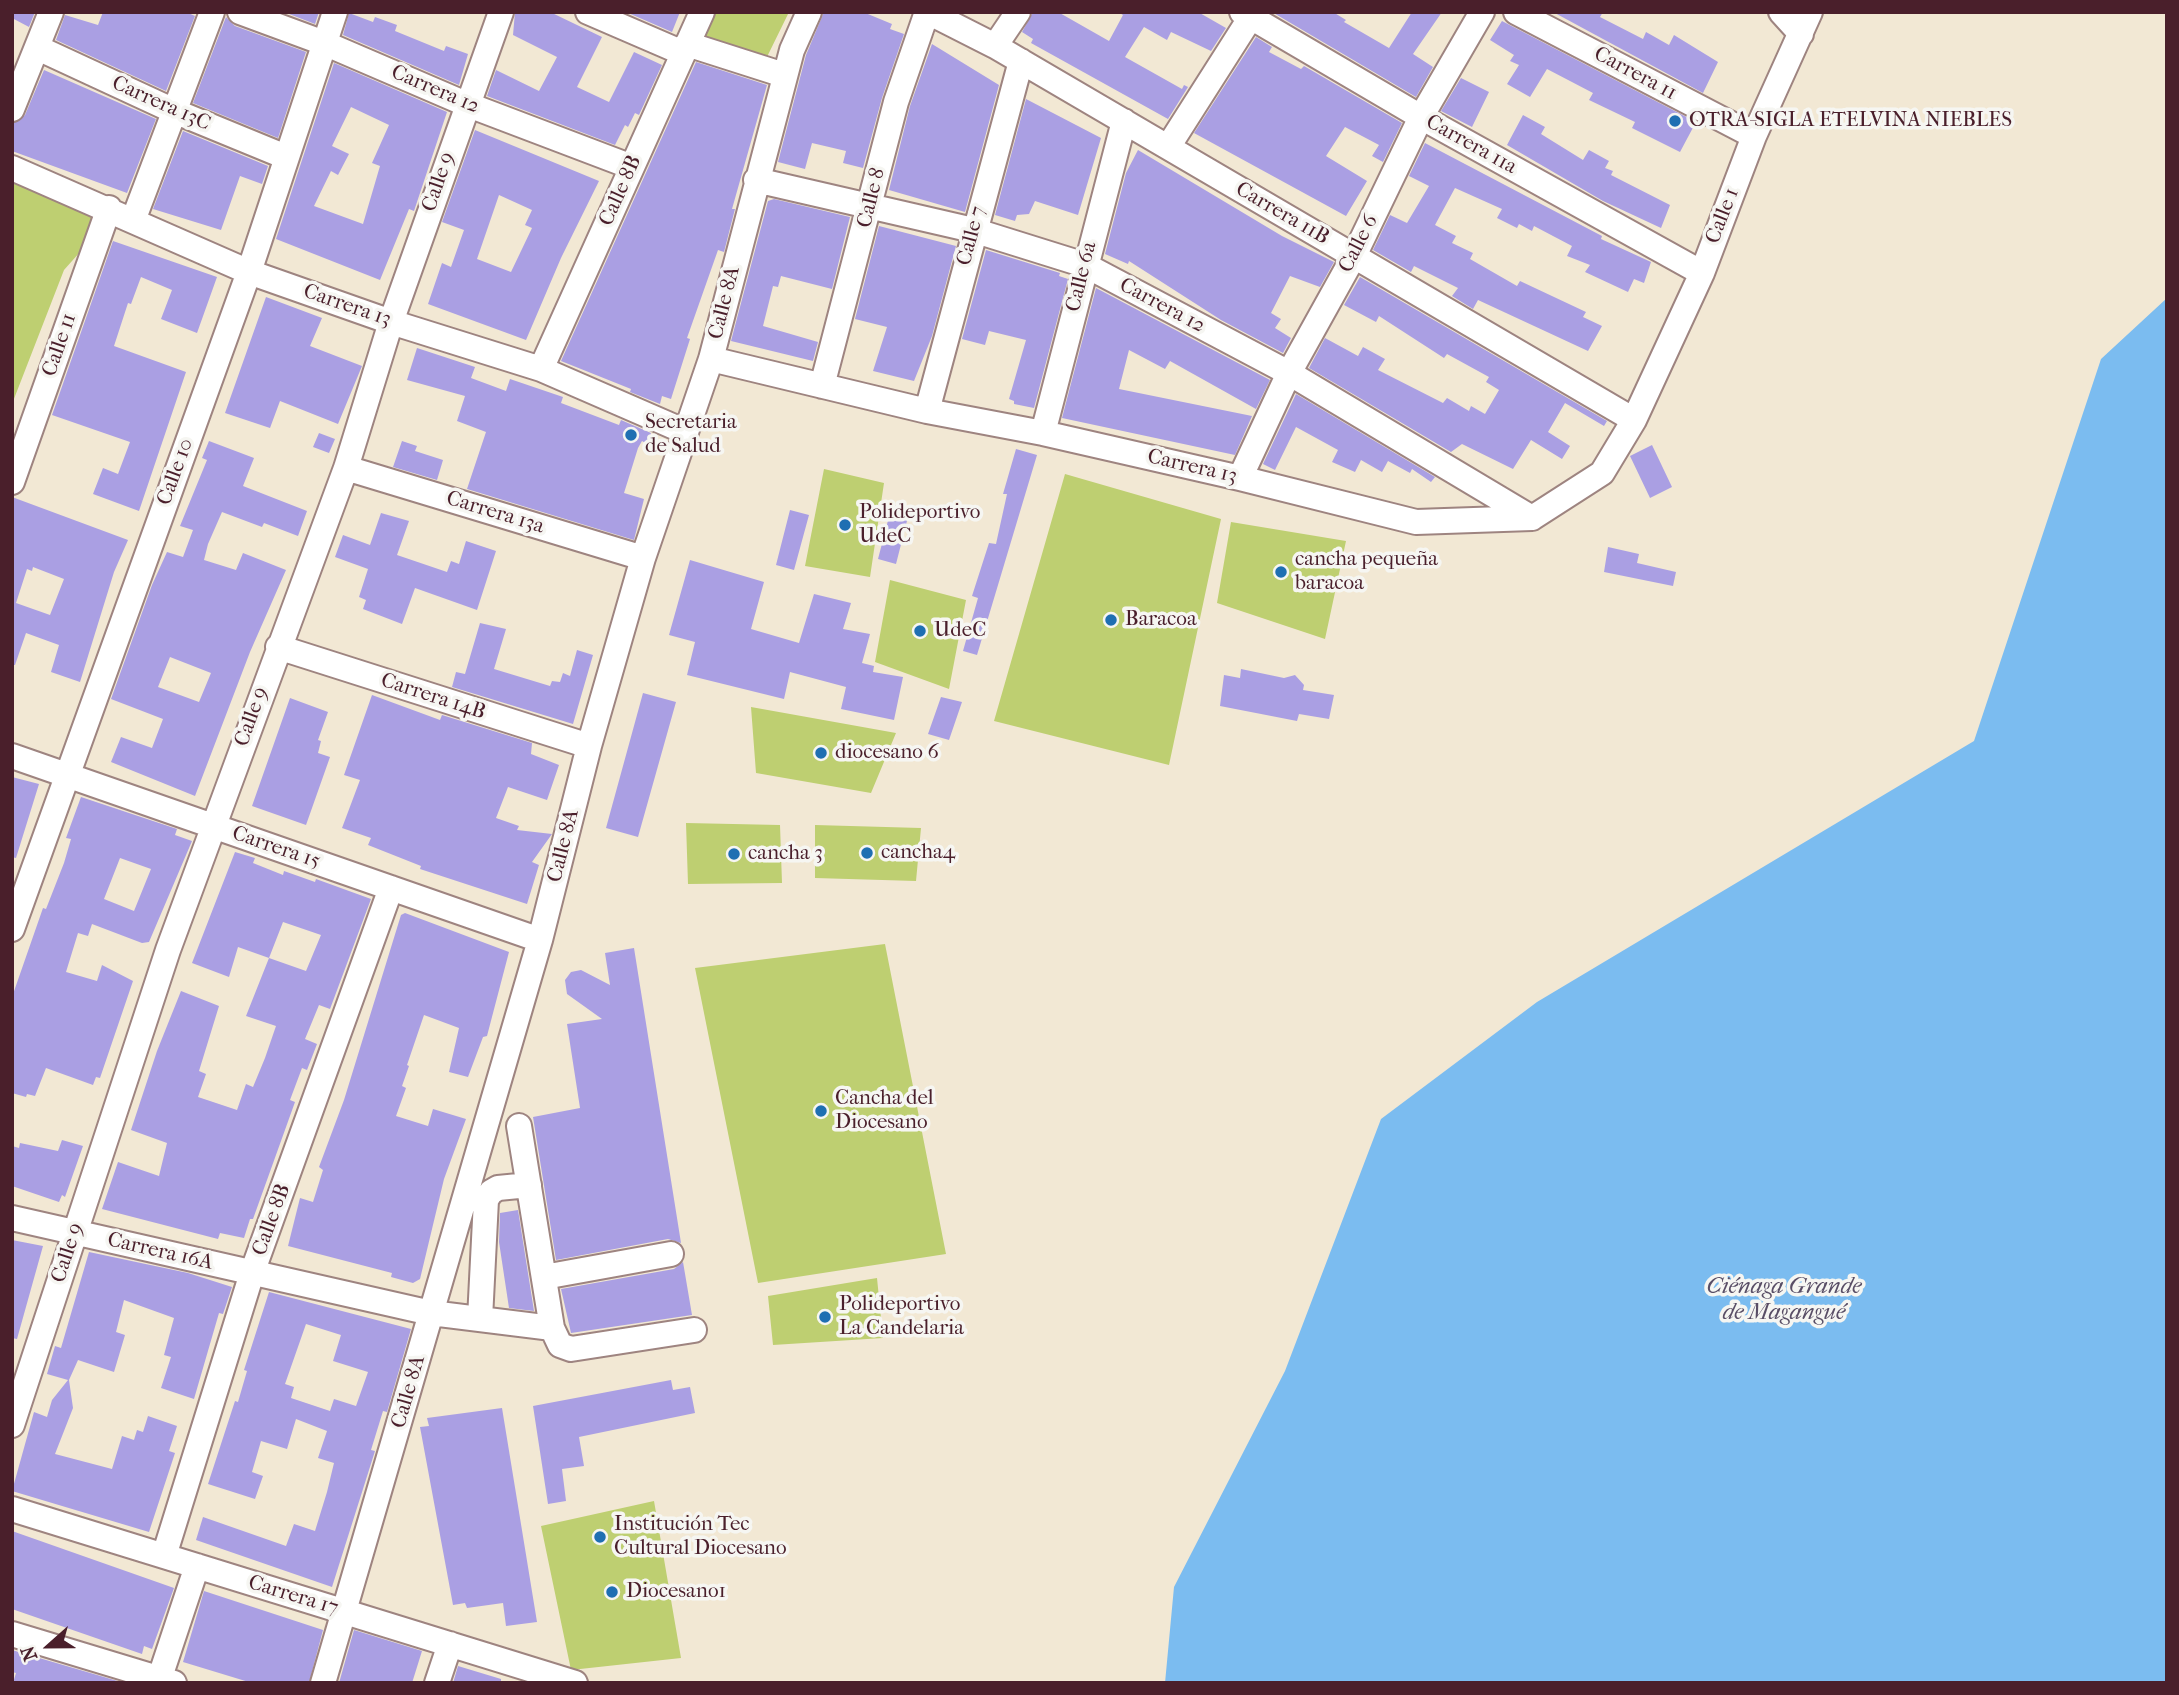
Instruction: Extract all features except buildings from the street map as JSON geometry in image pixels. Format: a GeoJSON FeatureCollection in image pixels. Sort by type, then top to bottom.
{"type":"FeatureCollection","features":[{"type":"Feature","properties":{"kind":"street"},"geometry":{"type":"LineString","coordinates":[[12,109],[51,12]]}},
{"type":"Feature","properties":{"kind":"street"},"geometry":{"type":"LineString","coordinates":[[134,218],[212,12]]}},
{"type":"Feature","properties":{"kind":"street","name":"Carrera 12"},"geometry":{"type":"LineString","coordinates":[[240,12],[324,43],[466,104],[632,167]]}},
{"type":"Feature","properties":{"kind":"street","name":"Calle 10"},"geometry":{"type":"LineString","coordinates":[[12,929],[249,271],[335,12]]}},
{"type":"Feature","properties":{"kind":"street","name":"Calle 9"},"geometry":{"type":"LineString","coordinates":[[12,1425],[212,825],[346,468],[391,322],[466,104],[501,12]]}},
{"type":"Feature","properties":{"kind":"street"},"geometry":{"type":"LineString","coordinates":[[588,12],[685,49],[785,75]]}},
{"type":"Feature","properties":{"kind":"street","name":"Calle 8B"},"geometry":{"type":"LineString","coordinates":[[541,369],[702,12]]}},
{"type":"Feature","properties":{"kind":"street","name":"Calle 8A"},"geometry":{"type":"LineString","coordinates":[[323,1683],[346,1612],[540,940],[589,746],[643,558],[711,359],[792,50],[809,12]]}},
{"type":"Feature","properties":{"kind":"street","name":"Carrera 11B"},"geometry":{"type":"LineString","coordinates":[[928,12],[1021,61],[1634,420]]}},
{"type":"Feature","properties":{"kind":"street","name":"Calle 8"},"geometry":{"type":"LineString","coordinates":[[822,386],[896,102],[928,12]]}},
{"type":"Feature","properties":{"kind":"street"},"geometry":{"type":"LineString","coordinates":[[995,46],[1018,12]]}},
{"type":"Feature","properties":{"kind":"street","name":"Calle 6"},"geometry":{"type":"LineString","coordinates":[[1240,478],[1289,373],[1354,256],[1421,117],[1482,12]]}},
{"type":"Feature","properties":{"kind":"street","name":"Carrera 11"},"geometry":{"type":"LineString","coordinates":[[1516,12],[1754,136]]}},
{"type":"Feature","properties":{"kind":"street"},"geometry":{"type":"LineString","coordinates":[[1781,12],[1805,23]]}},
{"type":"Feature","properties":{"kind":"street"},"geometry":{"type":"LineString","coordinates":[[1168,147],[1249,14]]}},
{"type":"Feature","properties":{"kind":"street","name":"Carrera 11a"},"geometry":{"type":"LineString","coordinates":[[1249,14],[1421,117],[1702,273]]}},
{"type":"Feature","properties":{"kind":"street","name":"Calle 1"},"geometry":{"type":"LineString","coordinates":[[1634,420],[1702,273],[1754,136],[1805,23]]}},
{"type":"Feature","properties":{"kind":"street","name":"Carrera 13C"},"geometry":{"type":"LineString","coordinates":[[38,48],[174,111],[285,157]]}},
{"type":"Feature","properties":{"kind":"street","name":"Calle 7"},"geometry":{"type":"LineString","coordinates":[[927,411],[973,230],[1021,61]]}},
{"type":"Feature","properties":{"kind":"street","name":"Calle 6a"},"geometry":{"type":"LineString","coordinates":[[1043,433],[1124,121]]}},
{"type":"Feature","properties":{"kind":"street","name":"Carrera 13"},"geometry":{"type":"LineString","coordinates":[[12,168],[134,218],[249,271],[391,322],[541,369],[686,432]]}},
{"type":"Feature","properties":{"kind":"street","name":"Carrera 12"},"geometry":{"type":"LineString","coordinates":[[756,180],[973,230],[1085,265],[1289,373],[1532,519]]}},
{"type":"Feature","properties":{"kind":"street","name":"Calle 11"},"geometry":{"type":"LineString","coordinates":[[12,482],[108,208]]}},
{"type":"Feature","properties":{"kind":"street","name":"Carrera 13"},"geometry":{"type":"LineString","coordinates":[[711,359],[927,411],[1043,433],[1240,478],[1416,522],[1532,519]]}},
{"type":"Feature","properties":{"kind":"street"},"geometry":{"type":"LineString","coordinates":[[1532,519],[1602,473],[1634,420]]}},
{"type":"Feature","properties":{"kind":"street","name":"Carrera 13a"},"geometry":{"type":"LineString","coordinates":[[346,468],[643,558]]}},
{"type":"Feature","properties":{"kind":"street","name":"Carrera 14B"},"geometry":{"type":"LineString","coordinates":[[278,647],[589,746]]}},
{"type":"Feature","properties":{"kind":"street","name":"Carrera 15"},"geometry":{"type":"LineString","coordinates":[[12,756],[540,940]]}},
{"type":"Feature","properties":{"kind":"street","name":"Calle 8B"},"geometry":{"type":"LineString","coordinates":[[164,1556],[252,1273],[391,888]]}},
{"type":"Feature","properties":{"kind":"street"},"geometry":{"type":"LineString","coordinates":[[519,1126],[552,1328],[560,1345],[571,1349],[694,1329]]}},
{"type":"Feature","properties":{"kind":"street"},"geometry":{"type":"LineString","coordinates":[[480,1319],[486,1200],[491,1192],[498,1188],[529,1185]]}},
{"type":"Feature","properties":{"kind":"street","name":"Carrera 16A"},"geometry":{"type":"LineString","coordinates":[[12,1218],[431,1312],[552,1328]]}},
{"type":"Feature","properties":{"kind":"street"},"geometry":{"type":"LineString","coordinates":[[544,1276],[671,1254]]}},
{"type":"Feature","properties":{"kind":"street","name":"Carrera 17"},"geometry":{"type":"LineString","coordinates":[[12,1509],[575,1683]]}},
{"type":"Feature","properties":{"kind":"street"},"geometry":{"type":"LineString","coordinates":[[12,1634],[164,1681],[197,1566]]}},
{"type":"Feature","properties":{"kind":"street"},"geometry":{"type":"LineString","coordinates":[[438,1683],[450,1644]]}},
{"type":"Feature","properties":{"kind":"green space"},"geometry":{"type":"Polygon","coordinates":[[[713,12],[789,12],[765,61],[702,39],[713,12]]]}},
{"type":"Feature","properties":{"kind":"green space"},"geometry":{"type":"Polygon","coordinates":[[[12,174],[101,211],[88,243],[64,270],[12,404],[12,174]]]}},
{"type":"Feature","properties":{"kind":"green space","name":"Polideportivo UdeC"},"geometry":{"type":"Polygon","coordinates":[[[824,469],[884,483],[870,577],[805,566],[824,469]]]}},
{"type":"Feature","properties":{"kind":"green space","name":"Baracoa"},"geometry":{"type":"Polygon","coordinates":[[[1065,474],[1221,519],[1169,765],[994,721],[1065,474]]]}},
{"type":"Feature","properties":{"kind":"green space","name":"cancha pequeña baracoa"},"geometry":{"type":"Polygon","coordinates":[[[1231,522],[1346,541],[1325,639],[1217,603],[1231,522]]]}},
{"type":"Feature","properties":{"kind":"green space","name":"UdeC"},"geometry":{"type":"Polygon","coordinates":[[[890,580],[966,600],[949,689],[875,662],[890,580]]]}},
{"type":"Feature","properties":{"kind":"green space","name":"diocesano 6"},"geometry":{"type":"Polygon","coordinates":[[[751,707],[896,733],[871,793],[756,773],[751,707]]]}},
{"type":"Feature","properties":{"kind":"green space","name":"cancha 3"},"geometry":{"type":"Polygon","coordinates":[[[686,823],[780,825],[782,883],[688,884],[686,823]]]}},
{"type":"Feature","properties":{"kind":"green space","name":"cancha4"},"geometry":{"type":"Polygon","coordinates":[[[815,825],[921,828],[916,881],[815,878],[815,825]]]}},
{"type":"Feature","properties":{"kind":"green space","name":"Cancha del Diocesano"},"geometry":{"type":"Polygon","coordinates":[[[885,944],[946,1254],[758,1283],[695,968],[885,944]]]}},
{"type":"Feature","properties":{"kind":"green space","name":"Polideportivo La Candelaria"},"geometry":{"type":"Polygon","coordinates":[[[877,1278],[883,1338],[773,1345],[768,1296],[877,1278]]]}},
{"type":"Feature","properties":{"kind":"green space","name":"Diocesano1"},"geometry":{"type":"Polygon","coordinates":[[[654,1501],[681,1658],[571,1670],[541,1526],[654,1501]]]}},
{"type":"Feature","properties":{"kind":"water","name":"Ciénaga Grande de Magangué"},"geometry":{"type":"Polygon","coordinates":[[[2167,298],[2167,1683],[1165,1683],[1174,1587],[1285,1371],[1381,1119],[1537,1002],[1974,741],[2101,359],[2167,298]]]}},
{"type":"Feature","properties":{"kind":"place","name":"OTRA-SIGLA ETELVINA NIEBLES"},"geometry":{"type":"Point","coordinates":[1675,121]}},
{"type":"Feature","properties":{"kind":"place","name":"Secretaria de Salud"},"geometry":{"type":"Point","coordinates":[631,435]}},
{"type":"Feature","properties":{"kind":"place","name":"Polideportivo UdeC"},"geometry":{"type":"Point","coordinates":[845,525]}},
{"type":"Feature","properties":{"kind":"place","name":"cancha pequeña baracoa"},"geometry":{"type":"Point","coordinates":[1281,572]}},
{"type":"Feature","properties":{"kind":"place","name":"Baracoa"},"geometry":{"type":"Point","coordinates":[1111,620]}},
{"type":"Feature","properties":{"kind":"place","name":"UdeC"},"geometry":{"type":"Point","coordinates":[920,631]}},
{"type":"Feature","properties":{"kind":"place","name":"diocesano 6"},"geometry":{"type":"Point","coordinates":[821,753]}},
{"type":"Feature","properties":{"kind":"place","name":"cancha4"},"geometry":{"type":"Point","coordinates":[867,853]}},
{"type":"Feature","properties":{"kind":"place","name":"cancha 3"},"geometry":{"type":"Point","coordinates":[734,854]}},
{"type":"Feature","properties":{"kind":"place","name":"Cancha del Diocesano"},"geometry":{"type":"Point","coordinates":[821,1111]}},
{"type":"Feature","properties":{"kind":"place","name":"Polideportivo La Candelaria"},"geometry":{"type":"Point","coordinates":[825,1317]}},
{"type":"Feature","properties":{"kind":"place","name":"Institución Tec Cultural Diocesano"},"geometry":{"type":"Point","coordinates":[600,1537]}},
{"type":"Feature","properties":{"kind":"place","name":"Diocesano1"},"geometry":{"type":"Point","coordinates":[612,1592]}}]}
